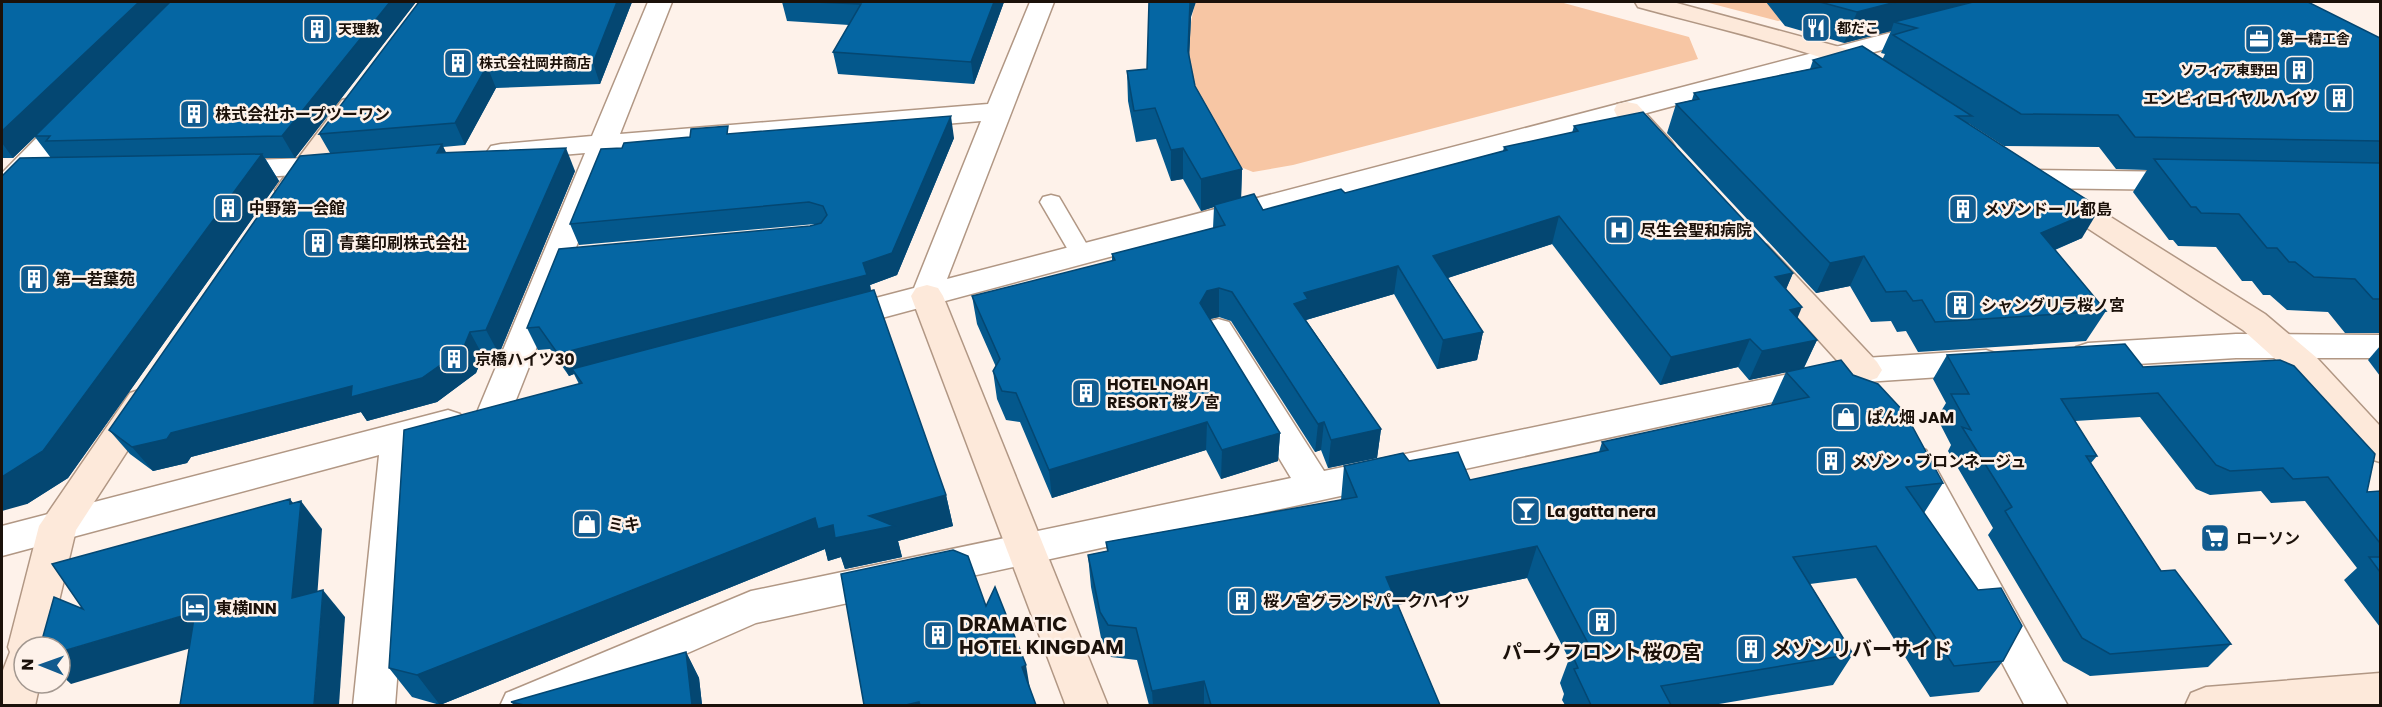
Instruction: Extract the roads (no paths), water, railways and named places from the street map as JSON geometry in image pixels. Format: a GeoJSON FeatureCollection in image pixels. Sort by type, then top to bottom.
{"type":"FeatureCollection","features":[{"type":"Feature","properties":{"kind":"street"},"geometry":{"type":"LineString","coordinates":[[495,410],[660,2]]}},
{"type":"Feature","properties":{"kind":"street"},"geometry":{"type":"LineString","coordinates":[[1042,2],[934,271],[927,296],[1024,549],[1088,705]]}},
{"type":"Feature","properties":{"kind":"street"},"geometry":{"type":"LineString","coordinates":[[1647,2],[1838,54],[1895,91]]}},
{"type":"Feature","properties":{"kind":"street"},"geometry":{"type":"LineString","coordinates":[[808,327],[1959,22]]}},
{"type":"Feature","properties":{"kind":"street"},"geometry":{"type":"LineString","coordinates":[[270,217],[366,85]]}},
{"type":"Feature","properties":{"kind":"street"},"geometry":{"type":"LineString","coordinates":[[6,180],[90,99]]}},
{"type":"Feature","properties":{"kind":"street"},"geometry":{"type":"LineString","coordinates":[[1627,110],[1679,167]]}},
{"type":"Feature","properties":{"kind":"street"},"geometry":{"type":"LineString","coordinates":[[471,155],[998,111]]}},
{"type":"Feature","properties":{"kind":"street"},"geometry":{"type":"LineString","coordinates":[[201,171],[304,169],[364,164]]}},
{"type":"Feature","properties":{"kind":"street"},"geometry":{"type":"LineString","coordinates":[[2214,182],[2023,173],[2254,322],[2284,345],[2315,375],[2380,449]]}},
{"type":"Feature","properties":{"kind":"street"},"geometry":{"type":"LineString","coordinates":[[6,180],[50,174]]}},
{"type":"Feature","properties":{"kind":"street"},"geometry":{"type":"LineString","coordinates":[[1735,228],[1881,400],[2047,705]]}},
{"type":"Feature","properties":{"kind":"street"},"geometry":{"type":"LineString","coordinates":[[556,260],[591,257]]}},
{"type":"Feature","properties":{"kind":"street"},"geometry":{"type":"LineString","coordinates":[[1218,330],[1315,487]]}},
{"type":"Feature","properties":{"kind":"street"},"geometry":{"type":"LineString","coordinates":[[2056,357],[2284,345],[2380,347]]}},
{"type":"Feature","properties":{"kind":"street"},"geometry":{"type":"LineString","coordinates":[[521,705],[751,608],[1315,487],[1881,400],[2020,360]]}},
{"type":"Feature","properties":{"kind":"street"},"geometry":{"type":"LineString","coordinates":[[31,635],[58,526],[156,382]]}},
{"type":"Feature","properties":{"kind":"street"},"geometry":{"type":"LineString","coordinates":[[2,541],[530,401]]}},
{"type":"Feature","properties":{"kind":"street"},"geometry":{"type":"LineString","coordinates":[[374,705],[398,436]]}},
{"type":"Feature","properties":{"kind":"street"},"geometry":{"type":"LineString","coordinates":[[2206,705],[2380,690]]}},
{"type":"Feature","properties":{"kind":"lane"},"geometry":{"type":"LineString","coordinates":[[1051,202],[1082,255]]}},
{"type":"Feature","properties":{"kind":"place","name":"都だこ"},"geometry":{"type":"Point","coordinates":[1816,28]}},
{"type":"Feature","properties":{"kind":"place","name":"天理教"},"geometry":{"type":"Point","coordinates":[317,29]}},
{"type":"Feature","properties":{"kind":"place","name":"第一精工舎"},"geometry":{"type":"Point","coordinates":[2259,39]}},
{"type":"Feature","properties":{"kind":"place","name":"株式会社岡井商店"},"geometry":{"type":"Point","coordinates":[458,63]}},
{"type":"Feature","properties":{"kind":"place","name":"ソフィア東野田"},"geometry":{"type":"Point","coordinates":[2299,70]}},
{"type":"Feature","properties":{"kind":"place","name":"エンビィロイヤルハイツ"},"geometry":{"type":"Point","coordinates":[2339,98]}},
{"type":"Feature","properties":{"kind":"place","name":"株式会社ホープツーワン"},"geometry":{"type":"Point","coordinates":[194,114]}},
{"type":"Feature","properties":{"kind":"place","name":"中野第一会館"},"geometry":{"type":"Point","coordinates":[228,208]}},
{"type":"Feature","properties":{"kind":"place","name":"メゾンドール都島"},"geometry":{"type":"Point","coordinates":[1963,209]}},
{"type":"Feature","properties":{"kind":"place","name":"尽生会聖和病院"},"geometry":{"type":"Point","coordinates":[1619,230]}},
{"type":"Feature","properties":{"kind":"place","name":"青葉印刷株式会社"},"geometry":{"type":"Point","coordinates":[318,243]}},
{"type":"Feature","properties":{"kind":"place","name":"第一若葉苑"},"geometry":{"type":"Point","coordinates":[34,279]}},
{"type":"Feature","properties":{"kind":"place","name":"シャングリラ桜ノ宮"},"geometry":{"type":"Point","coordinates":[1960,305]}},
{"type":"Feature","properties":{"kind":"place","name":"京橋ハイツ30"},"geometry":{"type":"Point","coordinates":[454,359]}},
{"type":"Feature","properties":{"kind":"place","name":"HOTEL NOAH RESORT 桜ノ宮"},"geometry":{"type":"Point","coordinates":[1086,393]}},
{"type":"Feature","properties":{"kind":"place","name":"ぱん畑 JAM"},"geometry":{"type":"Point","coordinates":[1846,417]}},
{"type":"Feature","properties":{"kind":"place","name":"メゾン・ブロンネージュ"},"geometry":{"type":"Point","coordinates":[1831,461]}},
{"type":"Feature","properties":{"kind":"place","name":"La gatta nera"},"geometry":{"type":"Point","coordinates":[1526,511]}},
{"type":"Feature","properties":{"kind":"place","name":"ミキ"},"geometry":{"type":"Point","coordinates":[587,524]}},
{"type":"Feature","properties":{"kind":"place","name":"ローソン"},"geometry":{"type":"Point","coordinates":[2215,538]}},
{"type":"Feature","properties":{"kind":"place","name":"桜ノ宮グランドパークハイツ"},"geometry":{"type":"Point","coordinates":[1242,601]}},
{"type":"Feature","properties":{"kind":"place","name":"東横INN"},"geometry":{"type":"Point","coordinates":[195,608]}},
{"type":"Feature","properties":{"kind":"place","name":"パークフロント桜の宮"},"geometry":{"type":"Point","coordinates":[1602,622]}},
{"type":"Feature","properties":{"kind":"place","name":"DRAMATIC HOTEL KINGDAM"},"geometry":{"type":"Point","coordinates":[938,635]}},
{"type":"Feature","properties":{"kind":"place","name":"メゾンリバーサイド"},"geometry":{"type":"Point","coordinates":[1751,649]}}]}
